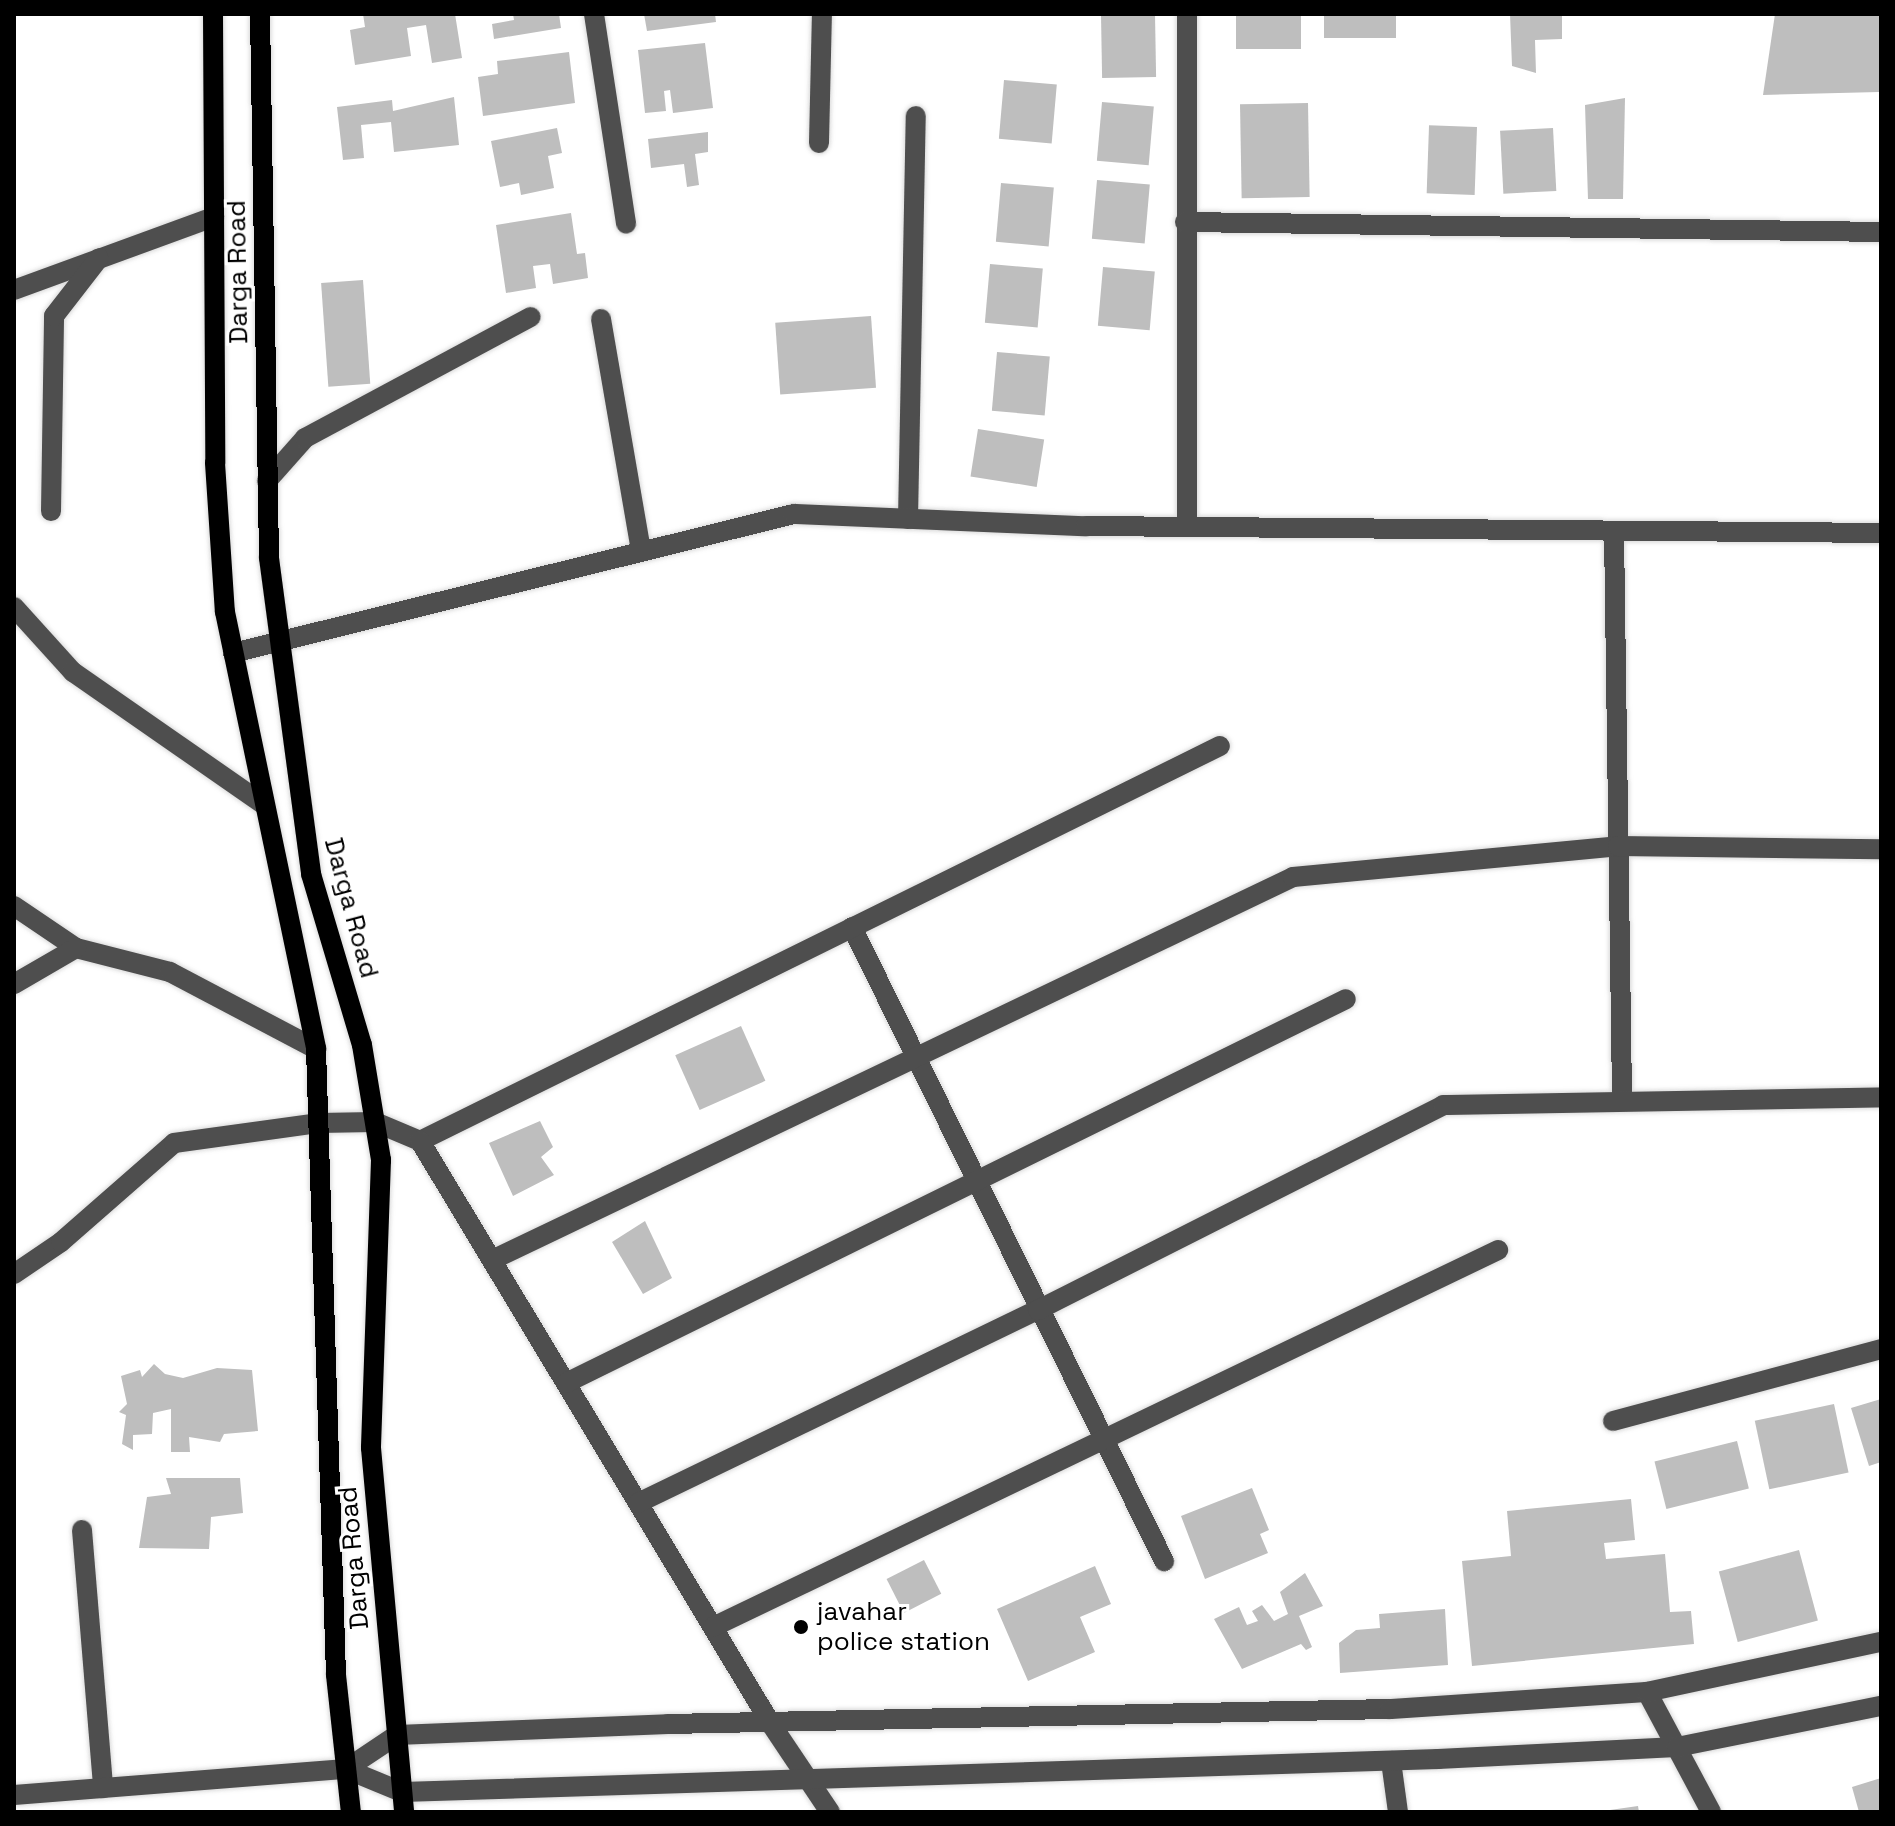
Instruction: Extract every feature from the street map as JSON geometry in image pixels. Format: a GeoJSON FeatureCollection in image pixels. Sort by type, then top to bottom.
{"type":"FeatureCollection","features":[{"type":"Feature","properties":{"kind":"main road","name":"Darga Road"},"geometry":{"type":"LineString","coordinates":[[213,14],[215,463],[225,612],[316,1049],[336,1675],[351,1812]]}},
{"type":"Feature","properties":{"kind":"main road","name":"Darga Road"},"geometry":{"type":"LineString","coordinates":[[260,14],[269,558],[311,874],[362,1045],[381,1160],[371,1448],[403,1802]]}},
{"type":"Feature","properties":{"kind":"street"},"geometry":{"type":"LineString","coordinates":[[594,14],[626,224]]}},
{"type":"Feature","properties":{"kind":"street"},"geometry":{"type":"LineString","coordinates":[[819,143],[822,14]]}},
{"type":"Feature","properties":{"kind":"street"},"geometry":{"type":"LineString","coordinates":[[1187,14],[1187,527]]}},
{"type":"Feature","properties":{"kind":"street"},"geometry":{"type":"LineString","coordinates":[[908,519],[916,116]]}},
{"type":"Feature","properties":{"kind":"street"},"geometry":{"type":"LineString","coordinates":[[14,290],[214,217]]}},
{"type":"Feature","properties":{"kind":"street"},"geometry":{"type":"LineString","coordinates":[[1185,222],[1881,232]]}},
{"type":"Feature","properties":{"kind":"street"},"geometry":{"type":"LineString","coordinates":[[51,511],[54,316],[99,258]]}},
{"type":"Feature","properties":{"kind":"street"},"geometry":{"type":"LineString","coordinates":[[267,481],[305,438],[531,317]]}},
{"type":"Feature","properties":{"kind":"street"},"geometry":{"type":"LineString","coordinates":[[601,319],[641,551]]}},
{"type":"Feature","properties":{"kind":"street"},"geometry":{"type":"LineString","coordinates":[[233,653],[794,514],[1187,527],[1881,533]]}},
{"type":"Feature","properties":{"kind":"street"},"geometry":{"type":"LineString","coordinates":[[1614,531],[1622,1099]]}},
{"type":"Feature","properties":{"kind":"street"},"geometry":{"type":"LineString","coordinates":[[14,607],[73,672],[263,804]]}},
{"type":"Feature","properties":{"kind":"street"},"geometry":{"type":"LineString","coordinates":[[420,1141],[1220,746]]}},
{"type":"Feature","properties":{"kind":"street"},"geometry":{"type":"LineString","coordinates":[[492,1260],[1293,877],[1618,846],[1881,849]]}},
{"type":"Feature","properties":{"kind":"street"},"geometry":{"type":"LineString","coordinates":[[14,906],[76,948],[170,972],[316,1049]]}},
{"type":"Feature","properties":{"kind":"street"},"geometry":{"type":"LineString","coordinates":[[852,927],[1102,1441],[1164,1561]]}},
{"type":"Feature","properties":{"kind":"street"},"geometry":{"type":"LineString","coordinates":[[14,984],[76,948]]}},
{"type":"Feature","properties":{"kind":"street"},"geometry":{"type":"LineString","coordinates":[[566,1383],[1346,999]]}},
{"type":"Feature","properties":{"kind":"street"},"geometry":{"type":"LineString","coordinates":[[638,1503],[1038,1310],[1443,1105],[1622,1099],[1881,1097]]}},
{"type":"Feature","properties":{"kind":"street"},"geometry":{"type":"LineString","coordinates":[[14,1274],[61,1242],[174,1143],[318,1123],[375,1122],[420,1141],[805,1780],[830,1812]]}},
{"type":"Feature","properties":{"kind":"street"},"geometry":{"type":"LineString","coordinates":[[713,1627],[1498,1250]]}},
{"type":"Feature","properties":{"kind":"street"},"geometry":{"type":"LineString","coordinates":[[1613,1421],[1881,1349]]}},
{"type":"Feature","properties":{"kind":"street"},"geometry":{"type":"LineString","coordinates":[[82,1530],[103,1788]]}},
{"type":"Feature","properties":{"kind":"street"},"geometry":{"type":"LineString","coordinates":[[14,1795],[346,1769],[397,1735],[1390,1709],[1647,1692],[1881,1642]]}},
{"type":"Feature","properties":{"kind":"street"},"geometry":{"type":"LineString","coordinates":[[1647,1692],[1711,1812]]}},
{"type":"Feature","properties":{"kind":"street"},"geometry":{"type":"LineString","coordinates":[[346,1769],[403,1802],[805,1780],[1391,1761],[1677,1747],[1881,1706]]}},
{"type":"Feature","properties":{"kind":"street"},"geometry":{"type":"LineString","coordinates":[[1391,1761],[1398,1812]]}},
{"type":"Feature","properties":{"kind":"building"},"geometry":{"type":"Polygon","coordinates":[[[363,14],[455,14],[462,58],[432,63],[426,25],[407,28],[411,56],[355,65],[350,30],[365,27],[363,14]]]}},
{"type":"Feature","properties":{"kind":"building"},"geometry":{"type":"Polygon","coordinates":[[[513,14],[559,14],[561,28],[494,39],[492,24],[514,20],[513,14]]]}},
{"type":"Feature","properties":{"kind":"building"},"geometry":{"type":"Polygon","coordinates":[[[644,14],[715,14],[716,22],[647,31],[644,14]]]}},
{"type":"Feature","properties":{"kind":"building"},"geometry":{"type":"Polygon","coordinates":[[[1155,14],[1156,77],[1102,78],[1101,15],[1155,14]]]}},
{"type":"Feature","properties":{"kind":"building"},"geometry":{"type":"Polygon","coordinates":[[[1236,14],[1301,14],[1301,49],[1236,49],[1236,14]]]}},
{"type":"Feature","properties":{"kind":"building"},"geometry":{"type":"Polygon","coordinates":[[[1324,14],[1396,14],[1396,38],[1324,38],[1324,14]]]}},
{"type":"Feature","properties":{"kind":"building"},"geometry":{"type":"Polygon","coordinates":[[[1510,14],[1562,14],[1562,39],[1535,40],[1536,73],[1512,66],[1510,14]]]}},
{"type":"Feature","properties":{"kind":"building"},"geometry":{"type":"Polygon","coordinates":[[[1775,14],[1879,14],[1879,92],[1763,95],[1775,14]]]}},
{"type":"Feature","properties":{"kind":"building"},"geometry":{"type":"Polygon","coordinates":[[[705,43],[713,108],[673,113],[670,90],[664,91],[666,111],[645,113],[638,50],[705,43]]]}},
{"type":"Feature","properties":{"kind":"building"},"geometry":{"type":"Polygon","coordinates":[[[569,52],[575,103],[483,116],[478,77],[498,74],[497,61],[569,52]]]}},
{"type":"Feature","properties":{"kind":"building"},"geometry":{"type":"Polygon","coordinates":[[[1004,80],[1057,85],[1052,143],[999,139],[1004,80]]]}},
{"type":"Feature","properties":{"kind":"building"},"geometry":{"type":"Polygon","coordinates":[[[454,97],[459,145],[394,152],[391,122],[361,125],[364,158],[343,160],[337,107],[392,100],[393,111],[454,97]]]}},
{"type":"Feature","properties":{"kind":"building"},"geometry":{"type":"Polygon","coordinates":[[[1625,98],[1623,199],[1588,199],[1585,105],[1625,98]]]}},
{"type":"Feature","properties":{"kind":"building"},"geometry":{"type":"Polygon","coordinates":[[[1102,102],[1154,107],[1149,165],[1097,161],[1102,102]]]}},
{"type":"Feature","properties":{"kind":"building"},"geometry":{"type":"Polygon","coordinates":[[[1308,103],[1310,197],[1242,198],[1240,104],[1308,103]]]}},
{"type":"Feature","properties":{"kind":"building"},"geometry":{"type":"Polygon","coordinates":[[[1429,125],[1477,127],[1475,195],[1427,193],[1429,125]]]}},
{"type":"Feature","properties":{"kind":"building"},"geometry":{"type":"Polygon","coordinates":[[[557,128],[562,153],[548,156],[554,188],[521,195],[519,183],[500,187],[491,141],[557,128]]]}},
{"type":"Feature","properties":{"kind":"building"},"geometry":{"type":"Polygon","coordinates":[[[1553,128],[1556,191],[1503,194],[1500,131],[1553,128]]]}},
{"type":"Feature","properties":{"kind":"building"},"geometry":{"type":"Polygon","coordinates":[[[708,132],[708,152],[695,154],[699,185],[687,187],[684,164],[651,168],[648,139],[708,132]]]}},
{"type":"Feature","properties":{"kind":"building"},"geometry":{"type":"Polygon","coordinates":[[[1097,180],[1150,185],[1145,243],[1092,239],[1097,180]]]}},
{"type":"Feature","properties":{"kind":"building"},"geometry":{"type":"Polygon","coordinates":[[[1001,183],[1054,188],[1049,246],[996,242],[1001,183]]]}},
{"type":"Feature","properties":{"kind":"building"},"geometry":{"type":"Polygon","coordinates":[[[571,213],[577,254],[585,253],[588,278],[553,284],[550,264],[533,266],[536,288],[506,293],[496,225],[571,213]]]}},
{"type":"Feature","properties":{"kind":"building"},"geometry":{"type":"Polygon","coordinates":[[[990,264],[1043,269],[1038,327],[985,323],[990,264]]]}},
{"type":"Feature","properties":{"kind":"building"},"geometry":{"type":"Polygon","coordinates":[[[1103,267],[1155,272],[1150,330],[1098,326],[1103,267]]]}},
{"type":"Feature","properties":{"kind":"building"},"geometry":{"type":"Polygon","coordinates":[[[363,280],[370,384],[328,387],[321,283],[363,280]]]}},
{"type":"Feature","properties":{"kind":"building"},"geometry":{"type":"Polygon","coordinates":[[[871,316],[876,388],[780,395],[775,323],[871,316]]]}},
{"type":"Feature","properties":{"kind":"building"},"geometry":{"type":"Polygon","coordinates":[[[997,352],[1050,357],[1045,415],[992,411],[997,352]]]}},
{"type":"Feature","properties":{"kind":"building"},"geometry":{"type":"Polygon","coordinates":[[[978,429],[1044,439],[1037,487],[970,476],[978,429]]]}},
{"type":"Feature","properties":{"kind":"building"},"geometry":{"type":"Polygon","coordinates":[[[741,1026],[765,1081],[700,1110],[675,1055],[741,1026]]]}},
{"type":"Feature","properties":{"kind":"building"},"geometry":{"type":"Polygon","coordinates":[[[540,1121],[553,1147],[541,1157],[554,1175],[513,1196],[489,1143],[540,1121]]]}},
{"type":"Feature","properties":{"kind":"building"},"geometry":{"type":"Polygon","coordinates":[[[645,1221],[672,1278],[643,1294],[612,1242],[645,1221]]]}},
{"type":"Feature","properties":{"kind":"building"},"geometry":{"type":"Polygon","coordinates":[[[154,1364],[165,1374],[183,1378],[217,1368],[252,1370],[258,1431],[224,1434],[220,1442],[189,1437],[190,1452],[171,1452],[171,1409],[153,1413],[152,1434],[133,1435],[133,1450],[122,1444],[126,1415],[119,1412],[127,1404],[121,1376],[140,1370],[142,1377],[154,1364]]]}},
{"type":"Feature","properties":{"kind":"building"},"geometry":{"type":"Polygon","coordinates":[[[1881,1399],[1881,1462],[1869,1466],[1851,1408],[1881,1399]]]}},
{"type":"Feature","properties":{"kind":"building"},"geometry":{"type":"Polygon","coordinates":[[[1834,1404],[1849,1472],[1769,1489],[1755,1421],[1834,1404]]]}},
{"type":"Feature","properties":{"kind":"building"},"geometry":{"type":"Polygon","coordinates":[[[1737,1441],[1749,1489],[1666,1509],[1655,1462],[1737,1441]]]}},
{"type":"Feature","properties":{"kind":"building"},"geometry":{"type":"Polygon","coordinates":[[[166,1478],[240,1478],[243,1513],[211,1517],[209,1549],[139,1548],[147,1497],[171,1494],[166,1478]]]}},
{"type":"Feature","properties":{"kind":"building"},"geometry":{"type":"Polygon","coordinates":[[[1252,1488],[1269,1530],[1260,1534],[1268,1553],[1205,1579],[1181,1516],[1252,1488]]]}},
{"type":"Feature","properties":{"kind":"building"},"geometry":{"type":"Polygon","coordinates":[[[1631,1499],[1635,1540],[1604,1543],[1606,1559],[1665,1554],[1670,1612],[1691,1611],[1694,1644],[1472,1666],[1462,1561],[1511,1556],[1507,1511],[1631,1499]]]}},
{"type":"Feature","properties":{"kind":"building"},"geometry":{"type":"Polygon","coordinates":[[[1799,1550],[1818,1621],[1738,1642],[1719,1571],[1799,1550]]]}},
{"type":"Feature","properties":{"kind":"building"},"geometry":{"type":"Polygon","coordinates":[[[924,1560],[941,1594],[904,1613],[887,1579],[924,1560]]]}},
{"type":"Feature","properties":{"kind":"building"},"geometry":{"type":"Polygon","coordinates":[[[1095,1566],[1111,1604],[1080,1617],[1095,1652],[1028,1681],[997,1609],[1095,1566]]]}},
{"type":"Feature","properties":{"kind":"building"},"geometry":{"type":"Polygon","coordinates":[[[1305,1573],[1323,1606],[1299,1616],[1312,1647],[1306,1650],[1301,1644],[1242,1669],[1214,1619],[1239,1607],[1247,1625],[1258,1621],[1252,1611],[1262,1605],[1274,1621],[1288,1614],[1280,1592],[1305,1573]]]}},
{"type":"Feature","properties":{"kind":"building"},"geometry":{"type":"Polygon","coordinates":[[[1445,1609],[1448,1665],[1340,1673],[1339,1643],[1356,1630],[1380,1628],[1379,1614],[1445,1609]]]}},
{"type":"Feature","properties":{"kind":"building"},"geometry":{"type":"Polygon","coordinates":[[[1881,1778],[1881,1812],[1859,1812],[1852,1787],[1881,1778]]]}},
{"type":"Feature","properties":{"kind":"building"},"geometry":{"type":"Polygon","coordinates":[[[1638,1806],[1639,1812],[1610,1810],[1638,1806]]]}},
{"type":"Feature","properties":{"kind":"place","name":"javahar police station"},"geometry":{"type":"Point","coordinates":[801,1627]}}]}
